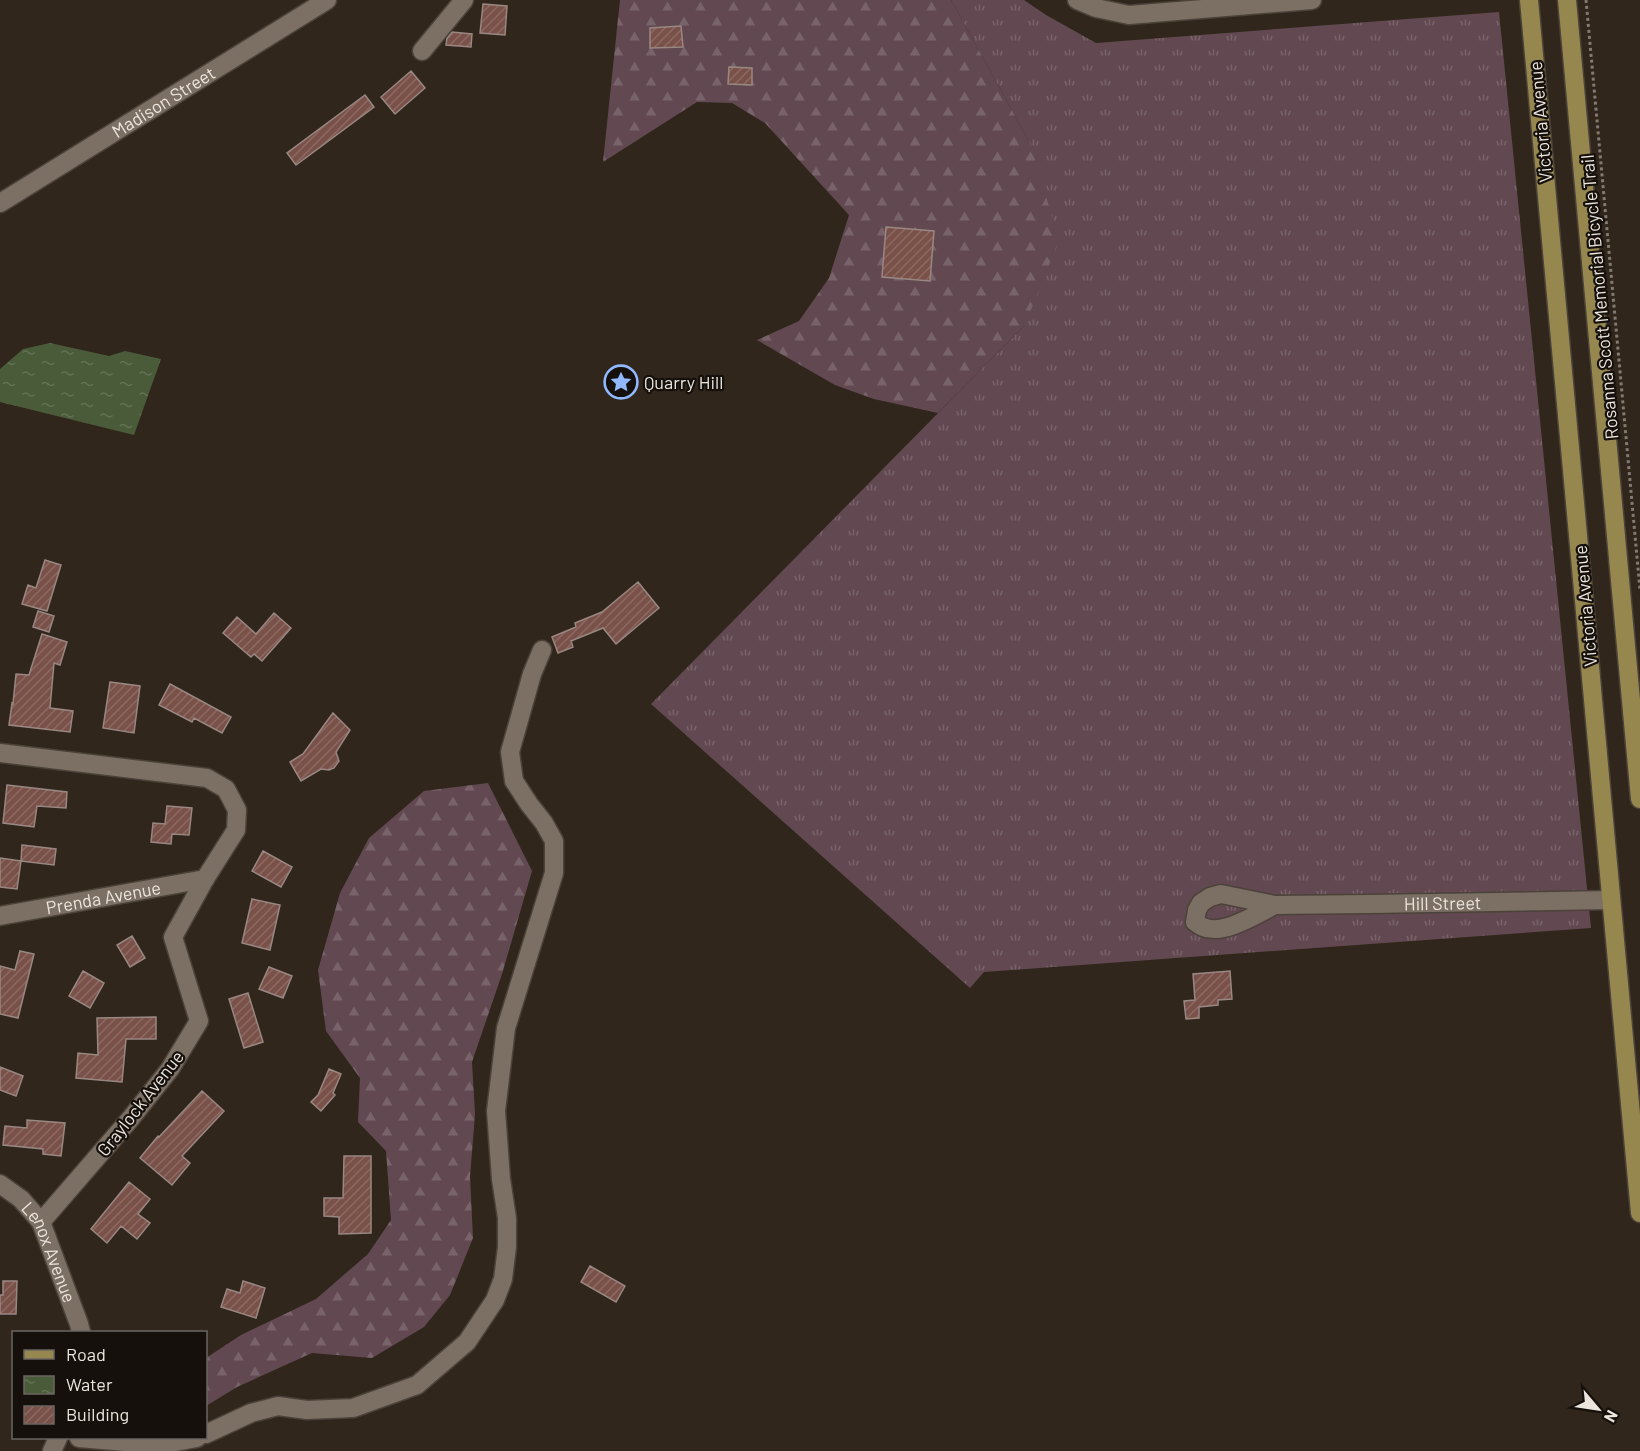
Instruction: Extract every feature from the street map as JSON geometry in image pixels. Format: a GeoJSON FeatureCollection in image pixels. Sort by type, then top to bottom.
{"type":"FeatureCollection","features":[{"type":"Feature","properties":{"kind":"main road","name":"Victoria Avenue"},"geometry":{"type":"LineString","coordinates":[[1529,0],[1640,1213]]}},
{"type":"Feature","properties":{"kind":"main road","name":"Victoria Avenue"},"geometry":{"type":"LineString","coordinates":[[1567,0],[1640,799]]}},
{"type":"Feature","properties":{"kind":"street","name":"Madison Street"},"geometry":{"type":"LineString","coordinates":[[0,203],[327,0]]}},
{"type":"Feature","properties":{"kind":"street"},"geometry":{"type":"LineString","coordinates":[[422,51],[464,0]]}},
{"type":"Feature","properties":{"kind":"street"},"geometry":{"type":"LineString","coordinates":[[1077,0],[1096,8],[1108,6],[1129,15],[1312,0]]}},
{"type":"Feature","properties":{"kind":"street"},"geometry":{"type":"LineString","coordinates":[[207,1434],[251,1413],[278,1406],[307,1410],[353,1408],[417,1384],[467,1342],[495,1300],[503,1279],[507,1247],[507,1218],[501,1179],[496,1112],[506,1028],[554,873],[554,841],[544,822],[514,781],[510,752],[532,674],[542,650]]}},
{"type":"Feature","properties":{"kind":"street","name":"Graylock Avenue"},"geometry":{"type":"LineString","coordinates":[[0,753],[207,778],[226,789],[237,810],[236,830],[205,879],[173,937],[199,1021],[164,1078],[41,1222]]}},
{"type":"Feature","properties":{"kind":"street","name":"Prenda Avenue"},"geometry":{"type":"LineString","coordinates":[[0,916],[205,879]]}},
{"type":"Feature","properties":{"kind":"street","name":"Hill Street"},"geometry":{"type":"LineString","coordinates":[[1275,904],[1611,900]]}},
{"type":"Feature","properties":{"kind":"street","name":"Lenox Avenue"},"geometry":{"type":"LineString","coordinates":[[0,1184],[21,1199],[41,1222],[81,1331]]}},
{"type":"Feature","properties":{"kind":"street"},"geometry":{"type":"LineString","coordinates":[[99,1439],[159,1445],[188,1439]]}},
{"type":"Feature","properties":{"kind":"path","name":"Rosanna Scott Memorial Bicycle Trail"},"geometry":{"type":"LineString","coordinates":[[1586,0],[1640,590]]}},
{"type":"Feature","properties":{"kind":"green space"},"geometry":{"type":"Polygon","coordinates":[[[620,0],[951,0],[1030,143],[1059,240],[1025,325],[938,413],[874,399],[835,385],[757,340],[799,321],[829,278],[849,215],[765,123],[732,103],[697,102],[603,162],[620,0]]]}},
{"type":"Feature","properties":{"kind":"green space"},"geometry":{"type":"Polygon","coordinates":[[[951,0],[1024,0],[1096,43],[1499,12],[1591,928],[984,972],[970,988],[651,704],[1025,325],[1030,143],[951,0]]]}},
{"type":"Feature","properties":{"kind":"green space"},"geometry":{"type":"Polygon","coordinates":[[[488,783],[532,871],[502,974],[472,1062],[475,1114],[470,1177],[473,1238],[450,1295],[424,1327],[372,1358],[312,1353],[237,1387],[207,1405],[207,1357],[241,1335],[316,1299],[368,1254],[391,1220],[386,1151],[358,1122],[360,1078],[326,1031],[318,970],[340,893],[369,838],[424,791],[488,783]]]}},
{"type":"Feature","properties":{"kind":"water"},"geometry":{"type":"Polygon","coordinates":[[[50,343],[109,356],[125,351],[161,359],[134,435],[0,402],[0,369],[23,349],[50,343]]]}},
{"type":"Feature","properties":{"kind":"building"},"geometry":{"type":"Polygon","coordinates":[[[483,4],[507,6],[505,35],[480,33],[483,4]]]}},
{"type":"Feature","properties":{"kind":"building"},"geometry":{"type":"Polygon","coordinates":[[[681,26],[683,47],[650,48],[650,28],[681,26]]]}},
{"type":"Feature","properties":{"kind":"building"},"geometry":{"type":"Polygon","coordinates":[[[452,32],[472,34],[471,47],[446,45],[447,38],[452,32]]]}},
{"type":"Feature","properties":{"kind":"building"},"geometry":{"type":"Polygon","coordinates":[[[729,67],[752,68],[752,85],[728,84],[729,67]]]}},
{"type":"Feature","properties":{"kind":"building"},"geometry":{"type":"Polygon","coordinates":[[[411,71],[425,88],[395,114],[381,97],[411,71]]]}},
{"type":"Feature","properties":{"kind":"building"},"geometry":{"type":"Polygon","coordinates":[[[365,95],[374,107],[296,165],[287,153],[365,95]]]}},
{"type":"Feature","properties":{"kind":"building"},"geometry":{"type":"Polygon","coordinates":[[[886,227],[934,231],[930,281],[882,277],[886,227]]]}},
{"type":"Feature","properties":{"kind":"building"},"geometry":{"type":"Polygon","coordinates":[[[45,560],[61,565],[47,611],[22,604],[28,585],[36,588],[45,560]]]}},
{"type":"Feature","properties":{"kind":"building"},"geometry":{"type":"Polygon","coordinates":[[[638,582],[659,608],[616,644],[603,628],[571,641],[573,647],[558,653],[552,637],[576,627],[575,623],[602,612],[638,582]]]}},
{"type":"Feature","properties":{"kind":"building"},"geometry":{"type":"Polygon","coordinates":[[[38,611],[54,616],[49,632],[33,627],[38,611]]]}},
{"type":"Feature","properties":{"kind":"building"},"geometry":{"type":"Polygon","coordinates":[[[274,613],[291,628],[262,661],[254,654],[251,657],[223,633],[237,617],[256,634],[274,613]]]}},
{"type":"Feature","properties":{"kind":"building"},"geometry":{"type":"Polygon","coordinates":[[[42,634],[67,642],[60,665],[54,663],[50,708],[73,711],[70,732],[9,725],[16,674],[29,675],[42,634]]]}},
{"type":"Feature","properties":{"kind":"building"},"geometry":{"type":"Polygon","coordinates":[[[110,682],[140,686],[134,733],[103,728],[110,682]]]}},
{"type":"Feature","properties":{"kind":"building"},"geometry":{"type":"Polygon","coordinates":[[[170,684],[231,717],[222,733],[194,718],[192,722],[159,705],[170,684]]]}},
{"type":"Feature","properties":{"kind":"building"},"geometry":{"type":"Polygon","coordinates":[[[333,713],[350,730],[336,752],[339,761],[334,768],[321,769],[301,781],[290,762],[303,754],[333,713]]]}},
{"type":"Feature","properties":{"kind":"building"},"geometry":{"type":"Polygon","coordinates":[[[7,785],[67,792],[66,808],[37,806],[34,827],[3,823],[7,785]]]}},
{"type":"Feature","properties":{"kind":"building"},"geometry":{"type":"Polygon","coordinates":[[[167,806],[192,808],[189,835],[172,834],[171,844],[151,842],[153,823],[165,824],[167,806]]]}},
{"type":"Feature","properties":{"kind":"building"},"geometry":{"type":"Polygon","coordinates":[[[22,845],[56,849],[54,865],[21,861],[22,845]]]}},
{"type":"Feature","properties":{"kind":"building"},"geometry":{"type":"Polygon","coordinates":[[[263,851],[292,867],[281,887],[252,871],[263,851]]]}},
{"type":"Feature","properties":{"kind":"building"},"geometry":{"type":"Polygon","coordinates":[[[0,858],[21,861],[17,889],[0,887],[0,858]]]}},
{"type":"Feature","properties":{"kind":"building"},"geometry":{"type":"Polygon","coordinates":[[[252,899],[280,905],[270,950],[242,943],[252,899]]]}},
{"type":"Feature","properties":{"kind":"building"},"geometry":{"type":"Polygon","coordinates":[[[132,936],[145,958],[130,967],[117,945],[132,936]]]}},
{"type":"Feature","properties":{"kind":"building"},"geometry":{"type":"Polygon","coordinates":[[[20,951],[34,954],[18,1018],[0,1014],[0,966],[15,970],[20,951]]]}},
{"type":"Feature","properties":{"kind":"building"},"geometry":{"type":"Polygon","coordinates":[[[269,967],[292,976],[283,998],[259,989],[269,967]]]}},
{"type":"Feature","properties":{"kind":"building"},"geometry":{"type":"Polygon","coordinates":[[[83,971],[104,983],[90,1008],[69,996],[83,971]]]}},
{"type":"Feature","properties":{"kind":"building"},"geometry":{"type":"Polygon","coordinates":[[[1230,971],[1232,999],[1218,1000],[1218,1005],[1199,1007],[1199,1018],[1186,1019],[1184,1001],[1195,1000],[1193,974],[1230,971]]]}},
{"type":"Feature","properties":{"kind":"building"},"geometry":{"type":"Polygon","coordinates":[[[248,993],[263,1042],[244,1048],[229,999],[248,993]]]}},
{"type":"Feature","properties":{"kind":"building"},"geometry":{"type":"Polygon","coordinates":[[[156,1017],[156,1039],[126,1039],[122,1082],[76,1078],[78,1053],[98,1055],[97,1018],[156,1017]]]}},
{"type":"Feature","properties":{"kind":"building"},"geometry":{"type":"Polygon","coordinates":[[[0,1067],[23,1076],[16,1096],[0,1090],[0,1067]]]}},
{"type":"Feature","properties":{"kind":"building"},"geometry":{"type":"Polygon","coordinates":[[[329,1069],[341,1074],[333,1093],[335,1095],[321,1111],[311,1102],[318,1095],[329,1069]]]}},
{"type":"Feature","properties":{"kind":"building"},"geometry":{"type":"Polygon","coordinates":[[[202,1091],[224,1111],[182,1156],[190,1163],[172,1185],[140,1158],[202,1091]]]}},
{"type":"Feature","properties":{"kind":"building"},"geometry":{"type":"Polygon","coordinates":[[[27,1120],[65,1123],[61,1156],[43,1154],[43,1149],[3,1145],[5,1126],[27,1128],[27,1120]]]}},
{"type":"Feature","properties":{"kind":"building"},"geometry":{"type":"Polygon","coordinates":[[[344,1156],[371,1156],[371,1233],[339,1234],[339,1217],[324,1216],[324,1198],[343,1198],[344,1156]]]}},
{"type":"Feature","properties":{"kind":"building"},"geometry":{"type":"Polygon","coordinates":[[[129,1182],[150,1199],[138,1214],[150,1223],[137,1239],[121,1226],[107,1243],[91,1229],[129,1182]]]}},
{"type":"Feature","properties":{"kind":"building"},"geometry":{"type":"Polygon","coordinates":[[[590,1266],[625,1286],[616,1302],[581,1282],[590,1266]]]}},
{"type":"Feature","properties":{"kind":"building"},"geometry":{"type":"Polygon","coordinates":[[[3,1281],[17,1281],[16,1314],[0,1314],[3,1281]]]}},
{"type":"Feature","properties":{"kind":"building"},"geometry":{"type":"Polygon","coordinates":[[[243,1281],[265,1288],[256,1318],[221,1307],[227,1289],[240,1293],[243,1281]]]}},
{"type":"Feature","properties":{"kind":"place","name":"Quarry Hill"},"geometry":{"type":"Point","coordinates":[621,382]}}]}
